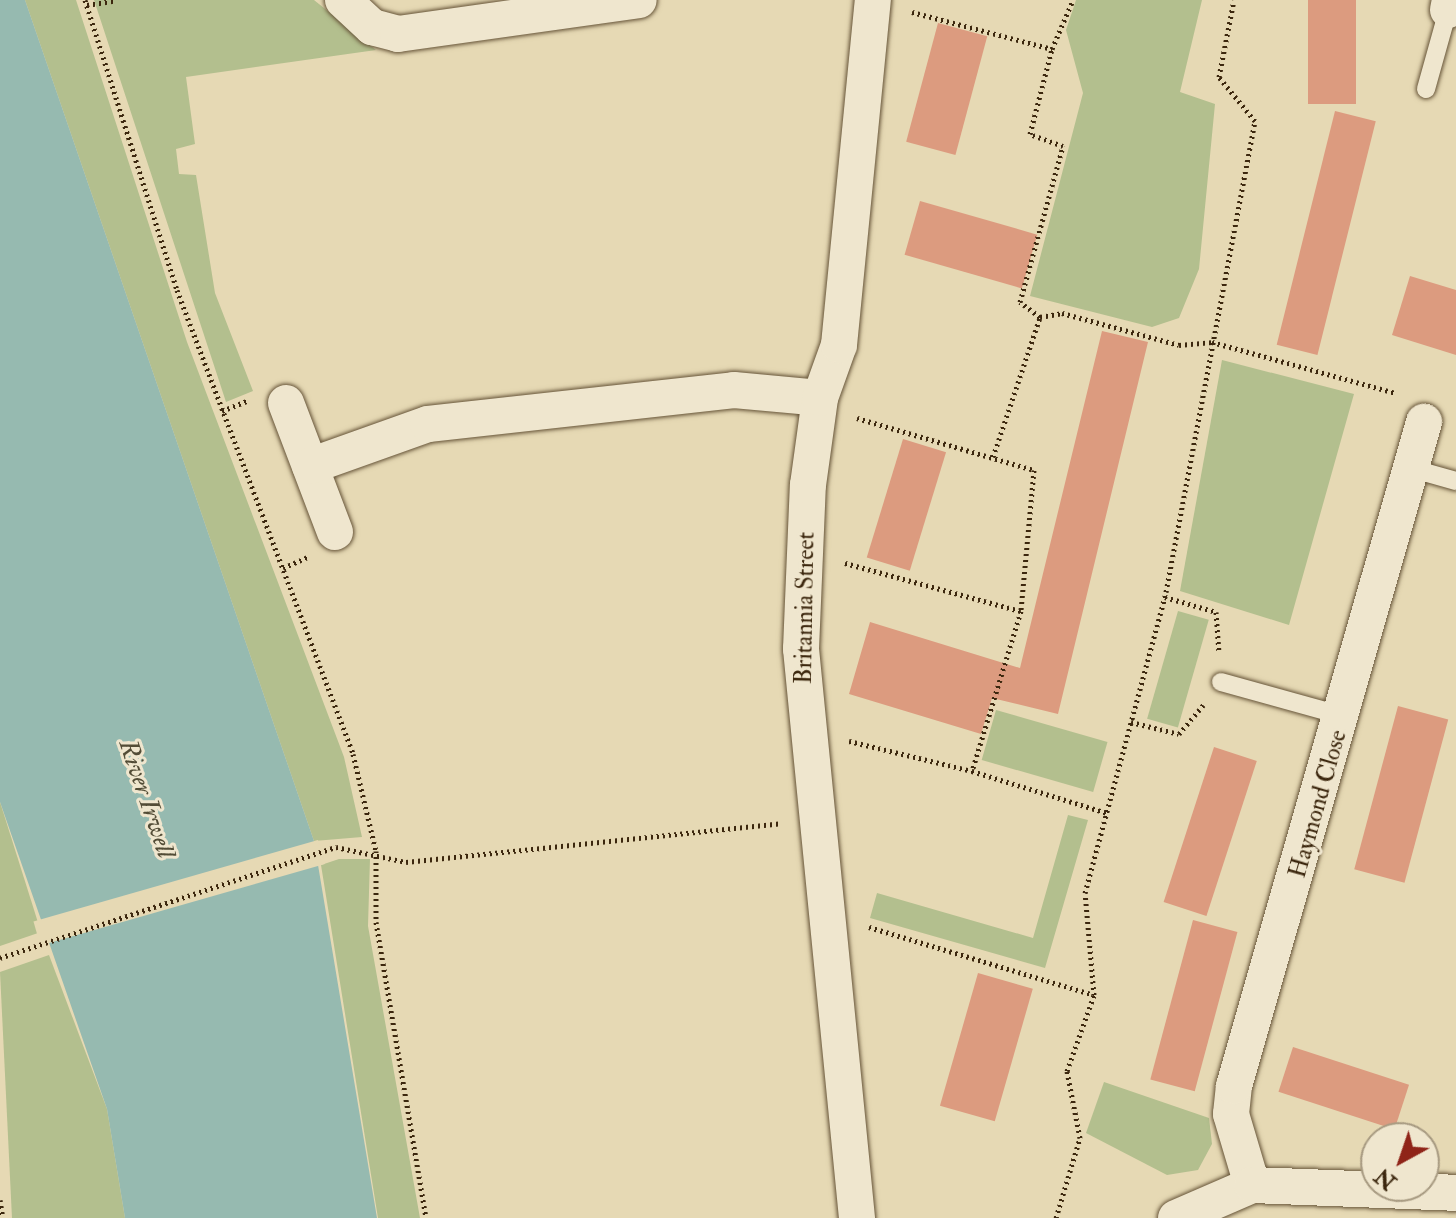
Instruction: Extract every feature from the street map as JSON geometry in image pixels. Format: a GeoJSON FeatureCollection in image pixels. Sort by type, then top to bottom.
{"type":"FeatureCollection","features":[{"type":"Feature","properties":{"kind":"street"},"geometry":{"type":"LineString","coordinates":[[343,0],[372,27],[398,34],[639,0]]}},
{"type":"Feature","properties":{"kind":"street","name":"Britannia Street"},"geometry":{"type":"LineString","coordinates":[[857,1218],[805,729],[805,552],[820,403],[839,345],[870,0]]}},
{"type":"Feature","properties":{"kind":"street"},"geometry":{"type":"LineString","coordinates":[[310,466],[428,424],[734,390],[820,403]]}},
{"type":"Feature","properties":{"kind":"street"},"geometry":{"type":"LineString","coordinates":[[286,403],[335,532]]}},
{"type":"Feature","properties":{"kind":"street","name":"Haymond Close"},"geometry":{"type":"LineString","coordinates":[[1252,1185],[1231,1114],[1234,1086],[1344,716],[1424,422]]}},
{"type":"Feature","properties":{"kind":"street"},"geometry":{"type":"LineString","coordinates":[[1176,1218],[1252,1185],[1456,1193]]}},
{"type":"Feature","properties":{"kind":"lane"},"geometry":{"type":"LineString","coordinates":[[1426,89],[1449,5]]}},
{"type":"Feature","properties":{"kind":"lane"},"geometry":{"type":"LineString","coordinates":[[1410,468],[1456,481]]}},
{"type":"Feature","properties":{"kind":"lane"},"geometry":{"type":"LineString","coordinates":[[1221,682],[1344,716]]}},
{"type":"Feature","properties":{"kind":"path"},"geometry":{"type":"LineString","coordinates":[[117,0],[86,2],[177,290],[353,754],[376,851],[376,922],[426,1218]]}},
{"type":"Feature","properties":{"kind":"path"},"geometry":{"type":"LineString","coordinates":[[870,0],[1052,49]]}},
{"type":"Feature","properties":{"kind":"path"},"geometry":{"type":"LineString","coordinates":[[1073,0],[1052,49],[1030,134],[1063,146],[1020,302],[1040,317],[1069,312],[1179,345],[1212,342],[1430,401],[1424,422]]}},
{"type":"Feature","properties":{"kind":"path"},"geometry":{"type":"LineString","coordinates":[[1056,1218],[1080,1138],[1067,1071],[1094,995],[1085,893],[1165,597],[1255,121],[1219,77],[1234,0]]}},
{"type":"Feature","properties":{"kind":"path"},"geometry":{"type":"LineString","coordinates":[[993,457],[1040,317]]}},
{"type":"Feature","properties":{"kind":"path"},"geometry":{"type":"LineString","coordinates":[[820,403],[1034,470],[1021,611],[972,771]]}},
{"type":"Feature","properties":{"kind":"path"},"geometry":{"type":"LineString","coordinates":[[805,552],[1021,611]]}},
{"type":"Feature","properties":{"kind":"path"},"geometry":{"type":"LineString","coordinates":[[1131,722],[1179,734],[1221,682],[1216,612],[1165,597]]}},
{"type":"Feature","properties":{"kind":"path"},"geometry":{"type":"LineString","coordinates":[[805,729],[972,771],[1107,813]]}},
{"type":"Feature","properties":{"kind":"path"},"geometry":{"type":"LineString","coordinates":[[0,958],[336,847],[376,851],[406,862],[813,820]]}},
{"type":"Feature","properties":{"kind":"path"},"geometry":{"type":"LineString","coordinates":[[824,914],[1094,995]]}},
{"type":"Feature","properties":{"kind":"path"},"geometry":{"type":"LineString","coordinates":[[0,1200],[3,1218]]}},
{"type":"Feature","properties":{"kind":"green space"},"geometry":{"type":"Polygon","coordinates":[[[25,0],[76,0],[187,342],[344,757],[362,837],[314,841],[25,0]]]}},
{"type":"Feature","properties":{"kind":"green space"},"geometry":{"type":"Polygon","coordinates":[[[94,0],[314,0],[376,50],[186,77],[195,144],[176,149],[179,174],[196,175],[215,293],[253,391],[226,402],[94,0]]]}},
{"type":"Feature","properties":{"kind":"green space"},"geometry":{"type":"Polygon","coordinates":[[[1076,0],[1202,0],[1180,92],[1215,104],[1199,269],[1179,318],[1152,327],[1030,296],[1083,93],[1066,30],[1076,0]]]}},
{"type":"Feature","properties":{"kind":"green space"},"geometry":{"type":"Polygon","coordinates":[[[1222,360],[1354,394],[1289,625],[1180,591],[1222,360]]]}},
{"type":"Feature","properties":{"kind":"green space"},"geometry":{"type":"Polygon","coordinates":[[[1178,611],[1209,620],[1178,727],[1147,719],[1178,611]]]}},
{"type":"Feature","properties":{"kind":"green space"},"geometry":{"type":"Polygon","coordinates":[[[996,710],[1108,742],[1093,792],[982,760],[996,710]]]}},
{"type":"Feature","properties":{"kind":"green space"},"geometry":{"type":"Polygon","coordinates":[[[0,802],[41,932],[0,946],[0,802]]]}},
{"type":"Feature","properties":{"kind":"green space"},"geometry":{"type":"Polygon","coordinates":[[[1068,815],[1088,820],[1045,968],[870,918],[877,893],[1033,938],[1068,815]]]}},
{"type":"Feature","properties":{"kind":"green space"},"geometry":{"type":"Polygon","coordinates":[[[339,859],[370,859],[368,926],[420,1218],[378,1218],[321,865],[339,859]]]}},
{"type":"Feature","properties":{"kind":"green space"},"geometry":{"type":"Polygon","coordinates":[[[49,955],[107,1109],[125,1218],[12,1218],[0,972],[49,955]]]}},
{"type":"Feature","properties":{"kind":"green space"},"geometry":{"type":"Polygon","coordinates":[[[1104,1082],[1209,1118],[1212,1144],[1198,1170],[1167,1175],[1086,1133],[1104,1082]]]}},
{"type":"Feature","properties":{"kind":"water","name":"River Irwell"},"geometry":{"type":"Polygon","coordinates":[[[0,0],[25,0],[314,841],[377,1218],[125,1218],[107,1109],[0,802],[0,0]]]}},
{"type":"Feature","properties":{"kind":"pier"},"geometry":{"type":"Polygon","coordinates":[[[318,840],[325,864],[40,946],[33,922],[318,840]]]}},
{"type":"Feature","properties":{"kind":"building"},"geometry":{"type":"Polygon","coordinates":[[[1308,0],[1356,0],[1356,104],[1308,104],[1308,0]]]}},
{"type":"Feature","properties":{"kind":"building"},"geometry":{"type":"Polygon","coordinates":[[[938,23],[987,36],[955,155],[906,142],[938,23]]]}},
{"type":"Feature","properties":{"kind":"building"},"geometry":{"type":"Polygon","coordinates":[[[1335,111],[1376,121],[1317,355],[1277,345],[1335,111]]]}},
{"type":"Feature","properties":{"kind":"building"},"geometry":{"type":"Polygon","coordinates":[[[920,201],[1037,235],[1022,288],[905,255],[920,201]]]}},
{"type":"Feature","properties":{"kind":"building"},"geometry":{"type":"Polygon","coordinates":[[[1410,276],[1456,290],[1456,355],[1392,335],[1410,276]]]}},
{"type":"Feature","properties":{"kind":"building"},"geometry":{"type":"Polygon","coordinates":[[[1102,331],[1148,342],[1058,714],[992,698],[981,734],[849,694],[870,622],[1020,668],[1102,331]]]}},
{"type":"Feature","properties":{"kind":"building"},"geometry":{"type":"Polygon","coordinates":[[[903,439],[946,452],[910,571],[867,558],[903,439]]]}},
{"type":"Feature","properties":{"kind":"building"},"geometry":{"type":"Polygon","coordinates":[[[1398,706],[1448,719],[1404,883],[1354,869],[1398,706]]]}},
{"type":"Feature","properties":{"kind":"building"},"geometry":{"type":"Polygon","coordinates":[[[1214,747],[1257,761],[1206,916],[1164,902],[1214,747]]]}},
{"type":"Feature","properties":{"kind":"building"},"geometry":{"type":"Polygon","coordinates":[[[1193,920],[1237,932],[1195,1091],[1150,1079],[1193,920]]]}},
{"type":"Feature","properties":{"kind":"building"},"geometry":{"type":"Polygon","coordinates":[[[978,973],[1033,989],[995,1121],[940,1106],[978,973]]]}},
{"type":"Feature","properties":{"kind":"building"},"geometry":{"type":"Polygon","coordinates":[[[1293,1047],[1409,1085],[1397,1122],[1372,1122],[1278,1092],[1293,1047]]]}}]}
